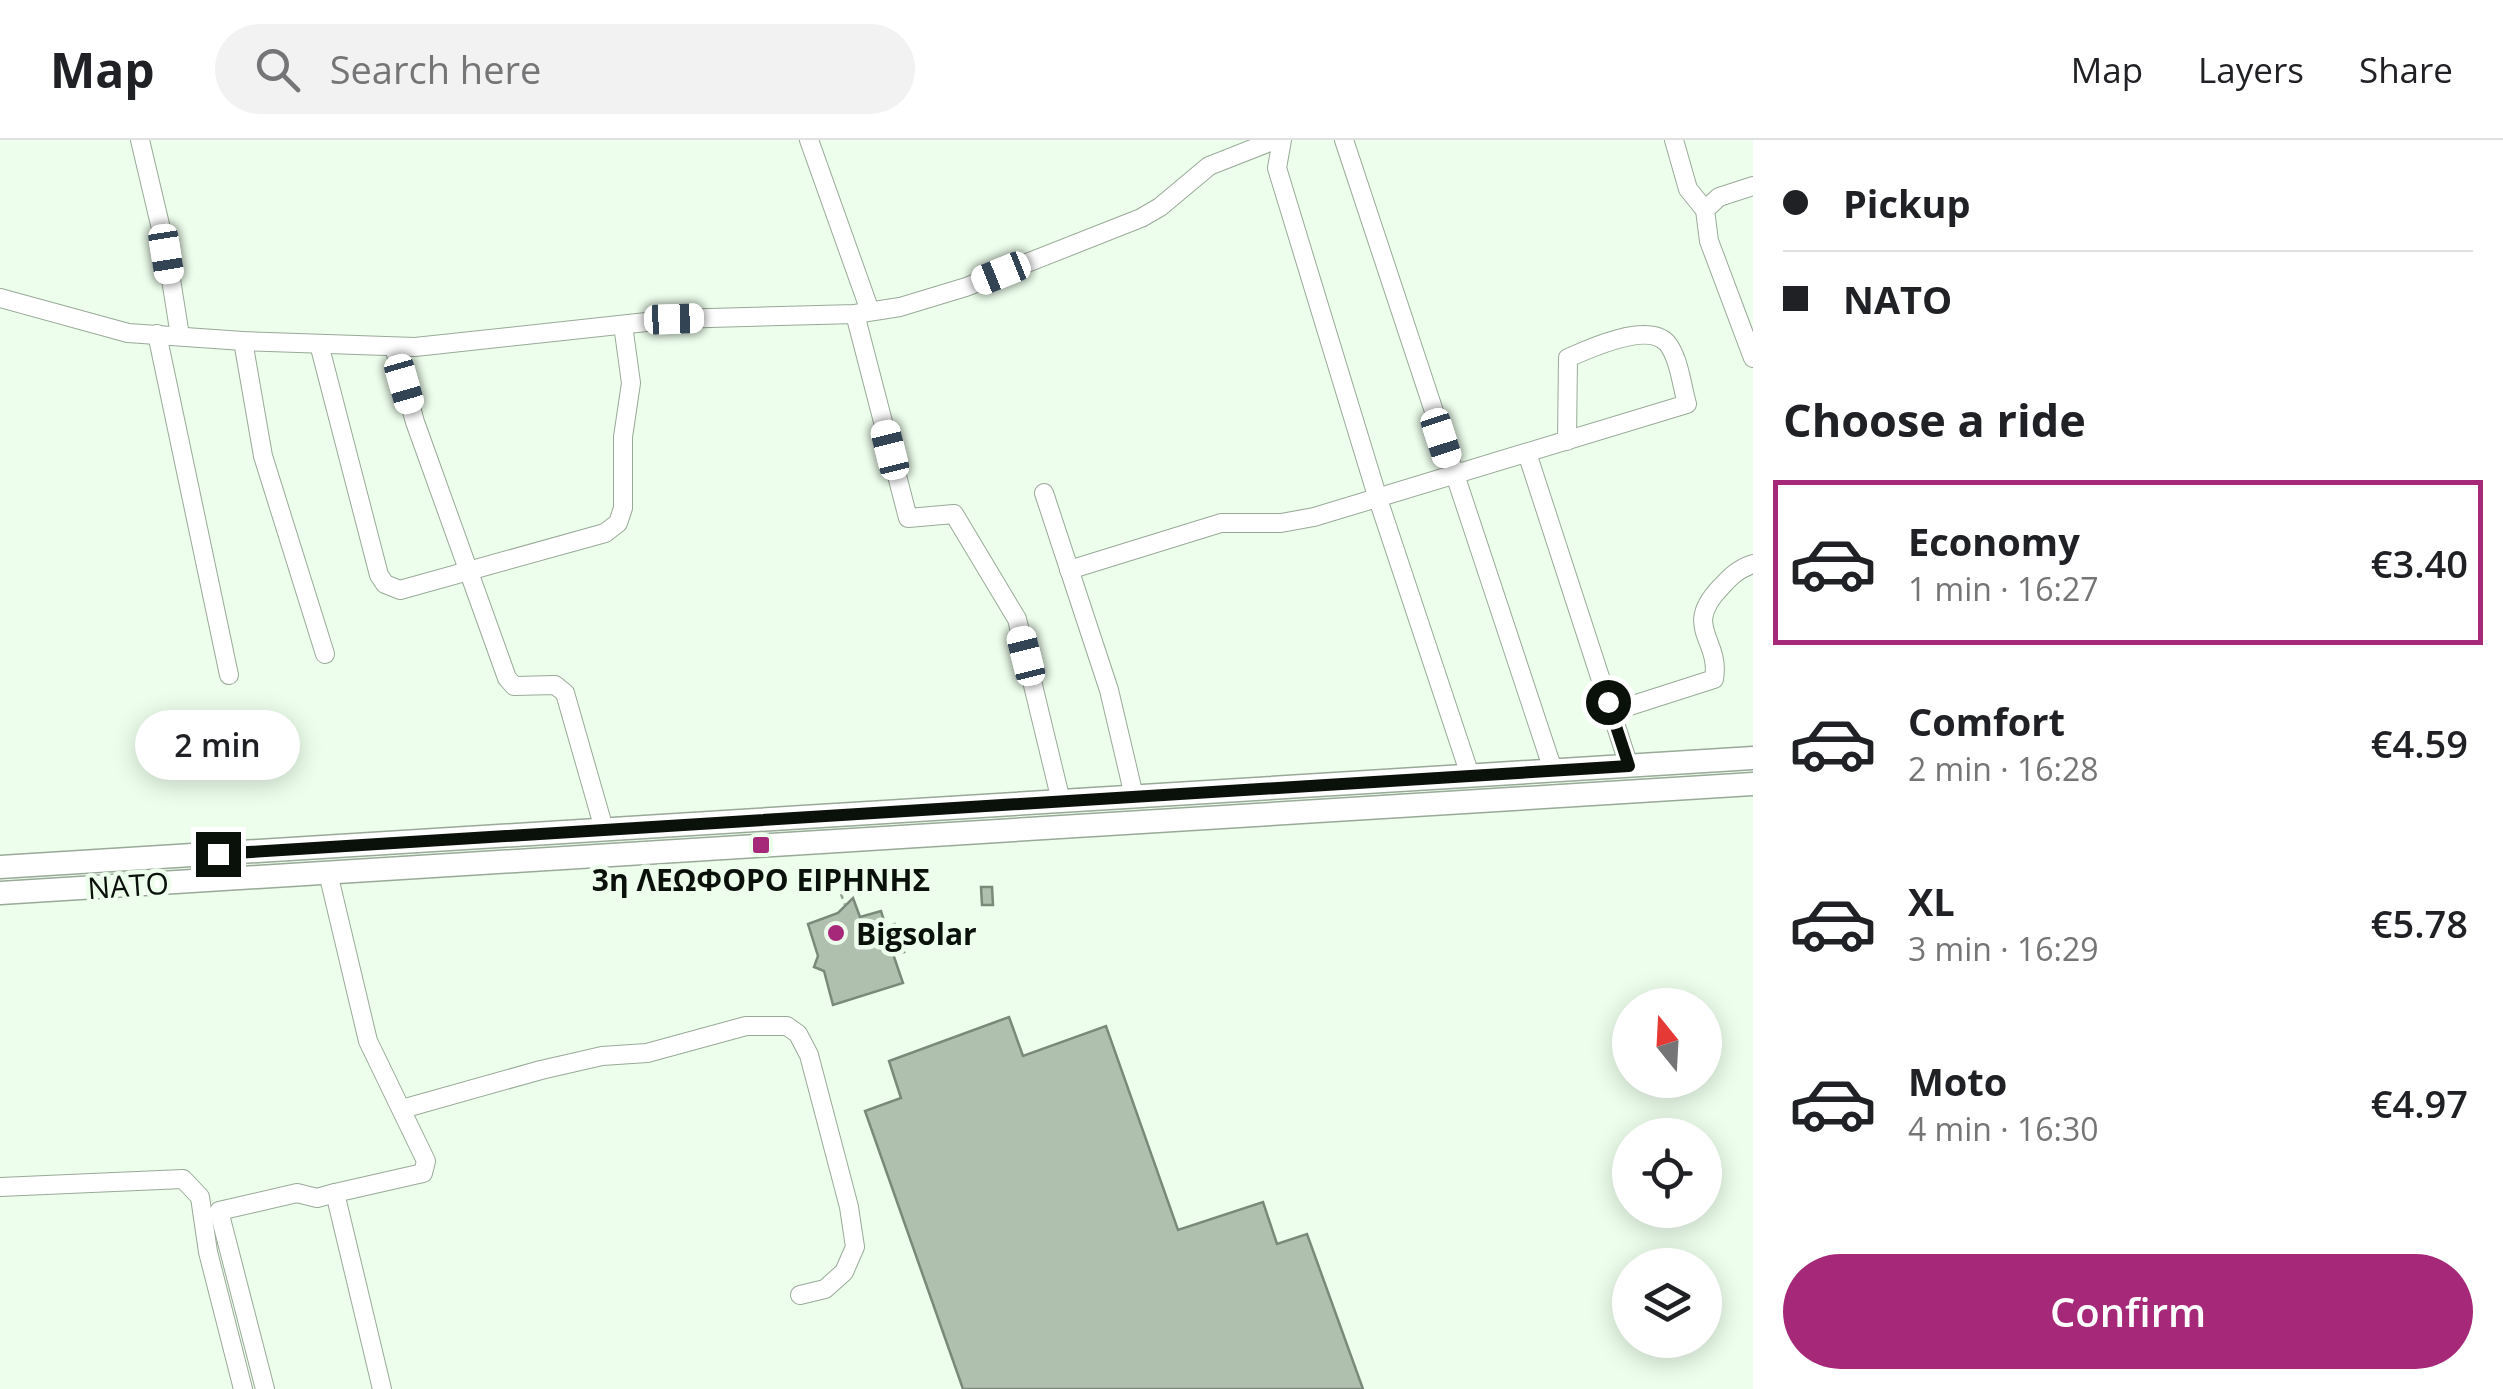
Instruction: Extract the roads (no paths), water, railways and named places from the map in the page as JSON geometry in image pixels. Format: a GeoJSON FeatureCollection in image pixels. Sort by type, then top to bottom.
{"type":"FeatureCollection","features":[{"type":"Feature","properties":{"kind":"main road","name":"ΝΑΤΟ"},"geometry":{"type":"LineString","coordinates":[[0,867],[1753,758]]}},
{"type":"Feature","properties":{"kind":"main road","name":"ΝΑΤΟ"},"geometry":{"type":"LineString","coordinates":[[0,893],[1615,800],[1753,784]]}},
{"type":"Feature","properties":{"kind":"street"},"geometry":{"type":"LineString","coordinates":[[140,140],[180,336]]}},
{"type":"Feature","properties":{"kind":"street"},"geometry":{"type":"LineString","coordinates":[[809,140],[862,313],[908,518],[954,514],[1017,619],[1060,801]]}},
{"type":"Feature","properties":{"kind":"street"},"geometry":{"type":"LineString","coordinates":[[0,298],[128,333],[394,347],[674,319],[862,313],[932,300],[1140,218],[1160,207],[1210,166],[1278,140],[1277,168],[1378,499],[1470,775]]}},
{"type":"Feature","properties":{"kind":"street"},"geometry":{"type":"LineString","coordinates":[[1344,140],[1553,770]]}},
{"type":"Feature","properties":{"kind":"street"},"geometry":{"type":"LineString","coordinates":[[1674,140],[1688,189],[1704,210],[1708,241],[1753,358]]}},
{"type":"Feature","properties":{"kind":"street"},"geometry":{"type":"LineString","coordinates":[[1704,210],[1719,197],[1753,186]]}},
{"type":"Feature","properties":{"kind":"street"},"geometry":{"type":"LineString","coordinates":[[319,344],[382,580],[400,590],[606,533],[618,523],[622,514],[622,437],[630,383],[623,325]]}},
{"type":"Feature","properties":{"kind":"street"},"geometry":{"type":"LineString","coordinates":[[1069,570],[1221,522],[1281,523],[1378,499],[1453,475],[1567,441],[1687,404],[1668,344],[1656,336],[1639,333],[1568,358],[1567,441]]}},
{"type":"Feature","properties":{"kind":"street"},"geometry":{"type":"LineString","coordinates":[[157,334],[229,675]]}},
{"type":"Feature","properties":{"kind":"street"},"geometry":{"type":"LineString","coordinates":[[243,341],[263,456],[325,654]]}},
{"type":"Feature","properties":{"kind":"street"},"geometry":{"type":"LineString","coordinates":[[394,347],[415,422],[506,678],[514,686],[555,686],[565,693],[604,830]]}},
{"type":"Feature","properties":{"kind":"street"},"geometry":{"type":"LineString","coordinates":[[1527,453],[1629,766]]}},
{"type":"Feature","properties":{"kind":"street"},"geometry":{"type":"LineString","coordinates":[[1044,494],[1110,690],[1134,796]]}},
{"type":"Feature","properties":{"kind":"street"},"geometry":{"type":"LineString","coordinates":[[1611,712],[1714,679],[1703,625],[1704,608],[1738,569],[1753,564]]}},
{"type":"Feature","properties":{"kind":"street"},"geometry":{"type":"LineString","coordinates":[[266,1389],[219,1212],[298,1192],[316,1198],[424,1173],[426,1161],[368,1041],[328,873]]}},
{"type":"Feature","properties":{"kind":"street"},"geometry":{"type":"LineString","coordinates":[[402,1109],[587,1060],[647,1053],[746,1026],[787,1026],[798,1034],[809,1055],[849,1207],[855,1247],[844,1272],[825,1289],[800,1295]]}},
{"type":"Feature","properties":{"kind":"street"},"geometry":{"type":"LineString","coordinates":[[0,1187],[183,1178],[200,1197],[208,1252],[242,1389]]}},
{"type":"Feature","properties":{"kind":"street"},"geometry":{"type":"LineString","coordinates":[[335,1192],[382,1389]]}},
{"type":"Feature","properties":{"kind":"place","name":"3η ΛΕΩΦΟΡΟ ΕΙΡΗΝΗΣ"},"geometry":{"type":"Point","coordinates":[761,845]}},
{"type":"Feature","properties":{"kind":"place","name":"Bigsolar"},"geometry":{"type":"Point","coordinates":[836,933]}}]}
